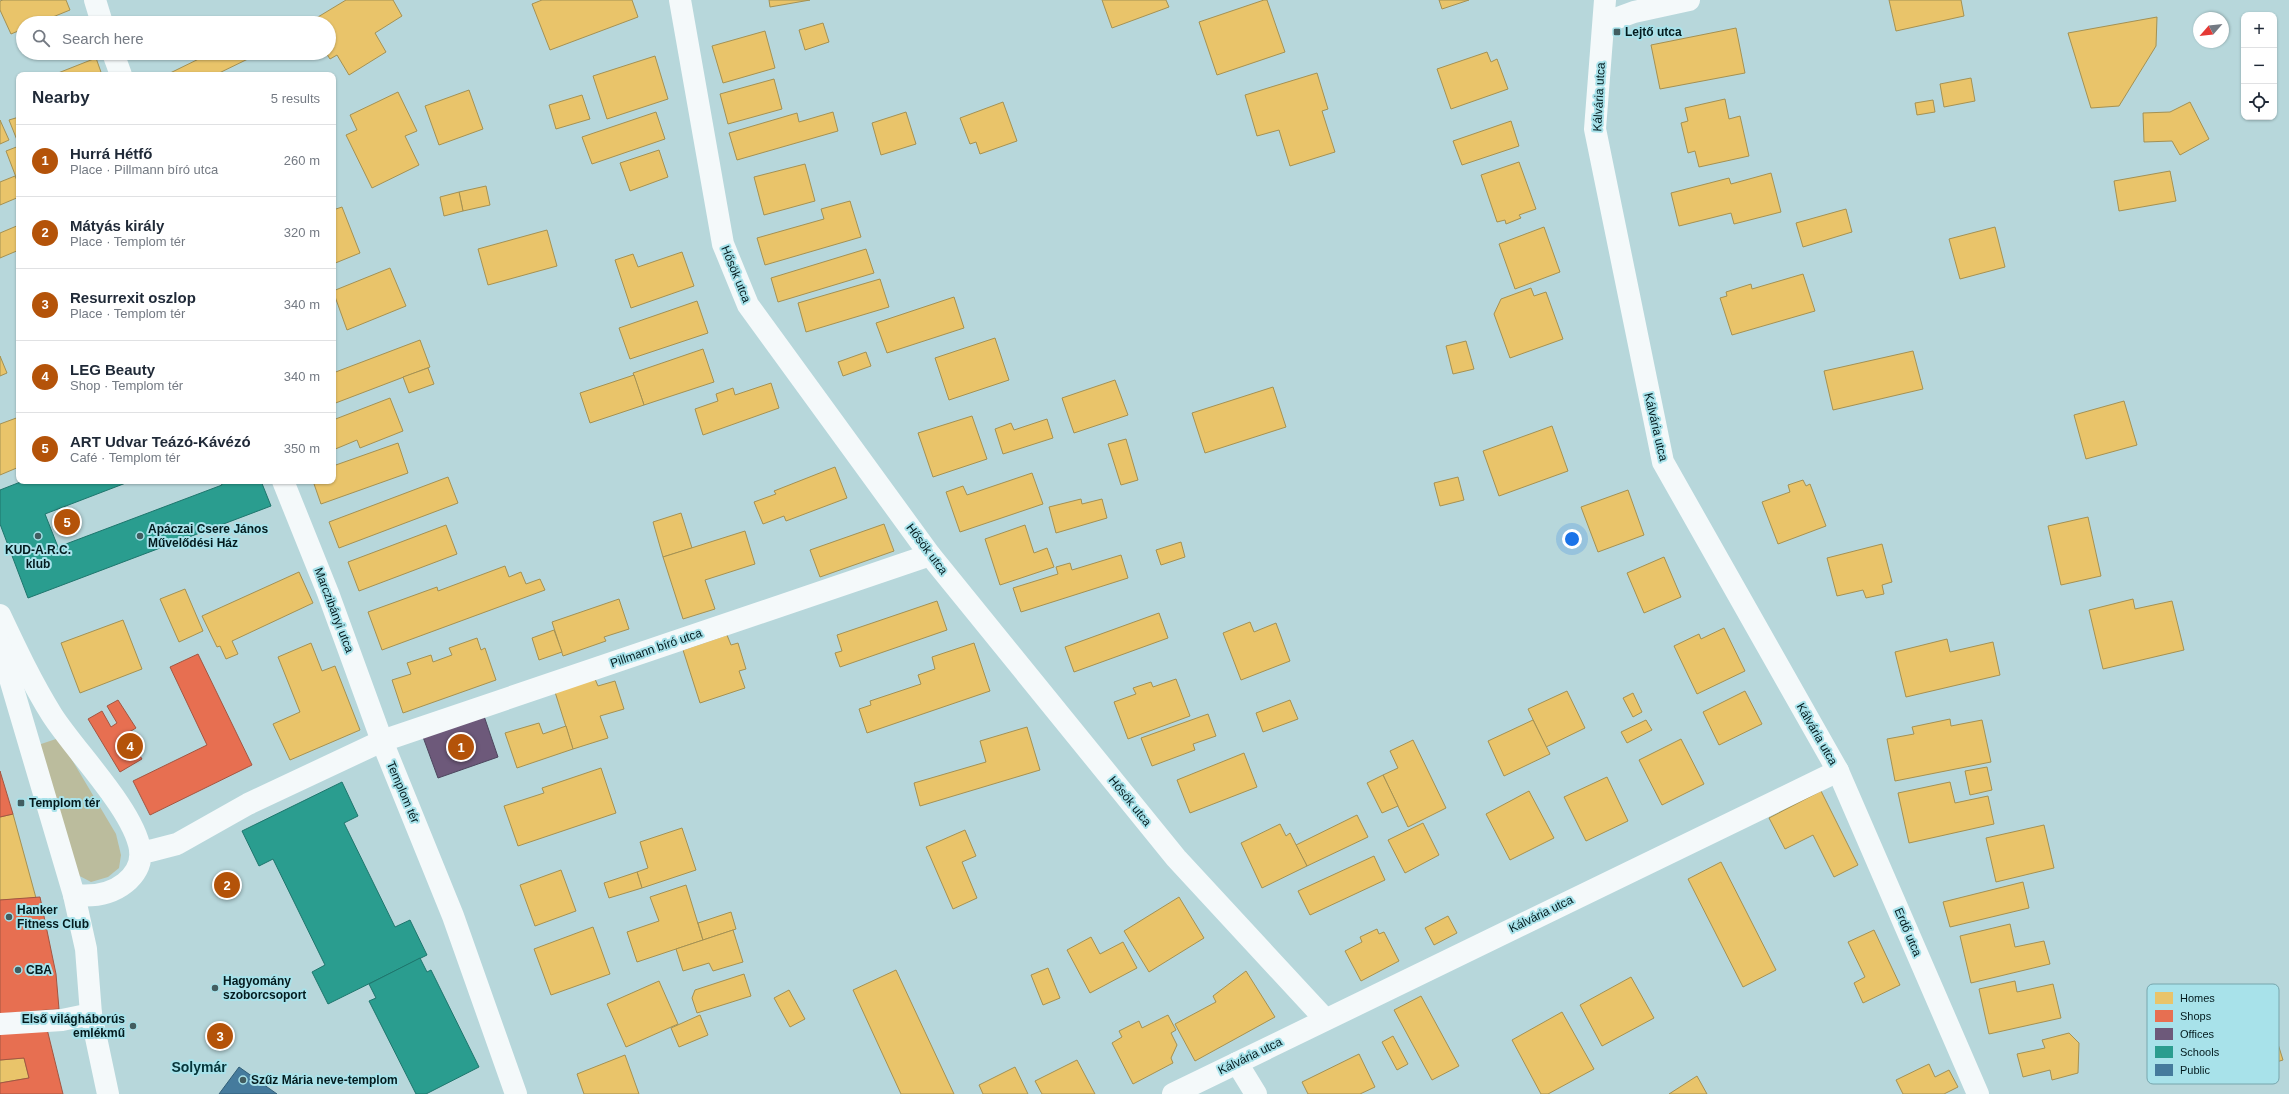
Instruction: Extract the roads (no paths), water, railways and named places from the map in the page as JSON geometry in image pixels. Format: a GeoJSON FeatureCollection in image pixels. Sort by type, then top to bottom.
{"type":"FeatureCollection","features":[{"type":"Feature","properties":{"kind":"street"},"geometry":{"type":"LineString","coordinates":[[95,0],[100,16]]}},
{"type":"Feature","properties":{"kind":"street","name":"Hősök utca"},"geometry":{"type":"LineString","coordinates":[[680,0],[723,244],[748,305],[930,555],[1176,858],[1325,1020]]}},
{"type":"Feature","properties":{"kind":"street","name":"Kálvária utca"},"geometry":{"type":"LineString","coordinates":[[1173,1094],[1838,770],[1662,462],[1595,129],[1605,0]]}},
{"type":"Feature","properties":{"kind":"street"},"geometry":{"type":"LineString","coordinates":[[1604,23],[1634,12],[1689,0]]}},
{"type":"Feature","properties":{"kind":"street"},"geometry":{"type":"LineString","coordinates":[[116,60],[120,72]]}},
{"type":"Feature","properties":{"kind":"street","name":"Marczibányi utca"},"geometry":{"type":"LineString","coordinates":[[284,484],[328,593],[382,741]]}},
{"type":"Feature","properties":{"kind":"street","name":"Pillmann bíró utca"},"geometry":{"type":"LineString","coordinates":[[382,741],[930,555]]}},
{"type":"Feature","properties":{"kind":"street"},"geometry":{"type":"LineString","coordinates":[[0,615],[52,715],[125,815],[136,834],[140,850],[139,864],[135,875],[119,888],[104,894],[88,896],[74,895]]}},
{"type":"Feature","properties":{"kind":"street"},"geometry":{"type":"LineString","coordinates":[[0,645],[74,895],[86,949],[91,1014],[108,1094]]}},
{"type":"Feature","properties":{"kind":"street"},"geometry":{"type":"LineString","coordinates":[[140,850],[150,851],[177,844],[248,804],[382,741]]}},
{"type":"Feature","properties":{"kind":"street","name":"Templom tér"},"geometry":{"type":"LineString","coordinates":[[382,741],[454,916],[516,1094]]}},
{"type":"Feature","properties":{"kind":"street","name":"Erdő utca"},"geometry":{"type":"LineString","coordinates":[[1838,770],[1978,1094]]}},
{"type":"Feature","properties":{"kind":"street"},"geometry":{"type":"LineString","coordinates":[[0,1024],[62,1020],[91,1014]]}},
{"type":"Feature","properties":{"kind":"street"},"geometry":{"type":"LineString","coordinates":[[1237,1063],[1256,1094]]}},
{"type":"Feature","properties":{"kind":"place","name":"Lejtő utca"},"geometry":{"type":"Point","coordinates":[1617,32]}},
{"type":"Feature","properties":{"kind":"place","name":"ART Udvar Teázó-Kávézó"},"geometry":{"type":"Point","coordinates":[67,522]}},
{"type":"Feature","properties":{"kind":"place","name":"KUD-A.R.C. klub"},"geometry":{"type":"Point","coordinates":[38,536]}},
{"type":"Feature","properties":{"kind":"place","name":"Apáczai Csere János Művelődési Ház"},"geometry":{"type":"Point","coordinates":[140,536]}},
{"type":"Feature","properties":{"kind":"place","name":"LEG Beauty"},"geometry":{"type":"Point","coordinates":[130,746]}},
{"type":"Feature","properties":{"kind":"place","name":"Hurrá Hétfő"},"geometry":{"type":"Point","coordinates":[461,747]}},
{"type":"Feature","properties":{"kind":"place","name":"Templom tér"},"geometry":{"type":"Point","coordinates":[21,803]}},
{"type":"Feature","properties":{"kind":"place","name":"Mátyás király"},"geometry":{"type":"Point","coordinates":[227,885]}},
{"type":"Feature","properties":{"kind":"place","name":"Hanker Fitness Club"},"geometry":{"type":"Point","coordinates":[9,917]}},
{"type":"Feature","properties":{"kind":"place","name":"CBA"},"geometry":{"type":"Point","coordinates":[18,970]}},
{"type":"Feature","properties":{"kind":"place","name":"Hagyomány szoborcsoport"},"geometry":{"type":"Point","coordinates":[215,988]}},
{"type":"Feature","properties":{"kind":"place","name":"Első világháborús emlékmű"},"geometry":{"type":"Point","coordinates":[133,1026]}},
{"type":"Feature","properties":{"kind":"place","name":"Resurrexit oszlop"},"geometry":{"type":"Point","coordinates":[220,1036]}},
{"type":"Feature","properties":{"kind":"place","name":"Szűz Mária neve-templom"},"geometry":{"type":"Point","coordinates":[243,1080]}},
{"type":"Feature","properties":{"kind":"district","name":"Solymár"},"geometry":{"type":"Point","coordinates":[199,1067]}}]}
